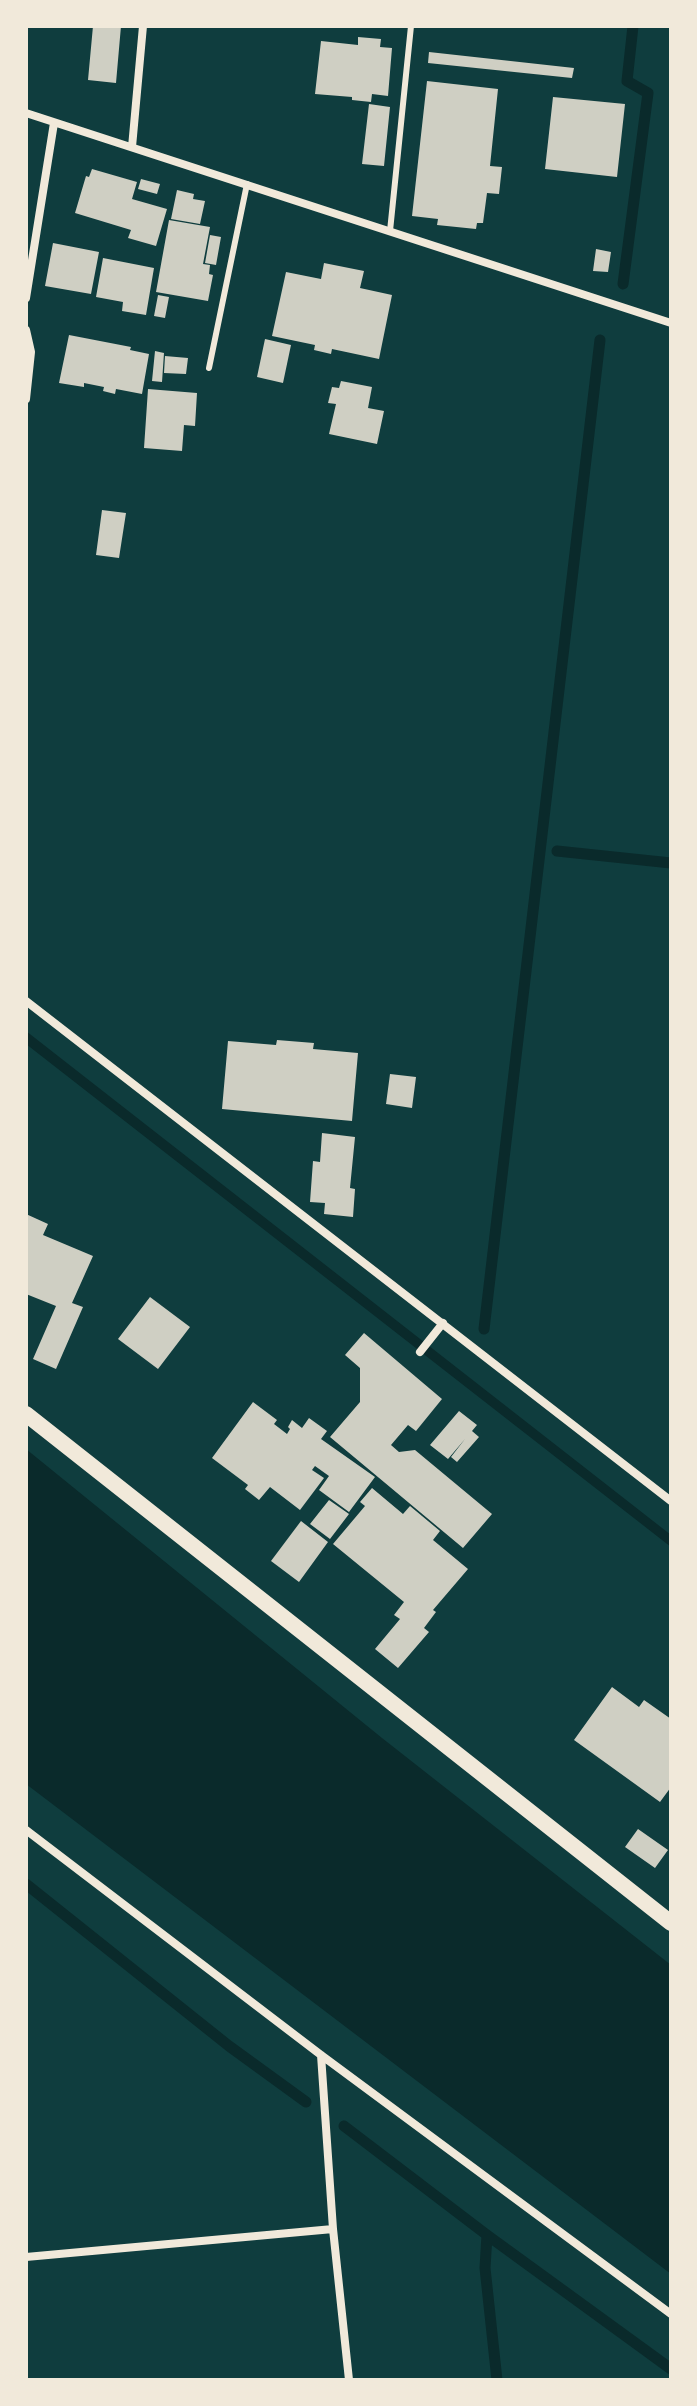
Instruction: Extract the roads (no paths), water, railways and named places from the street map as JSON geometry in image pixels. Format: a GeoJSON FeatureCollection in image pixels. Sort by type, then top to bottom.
{"type":"FeatureCollection","features":[{"type":"Feature","properties":{"kind":"main road"},"geometry":{"type":"LineString","coordinates":[[26,1414],[671,1923]]}},
{"type":"Feature","properties":{"kind":"street"},"geometry":{"type":"LineString","coordinates":[[132,147],[143,26]]}},
{"type":"Feature","properties":{"kind":"street"},"geometry":{"type":"LineString","coordinates":[[26,113],[671,323]]}},
{"type":"Feature","properties":{"kind":"street"},"geometry":{"type":"LineString","coordinates":[[26,298],[54,123]]}},
{"type":"Feature","properties":{"kind":"street"},"geometry":{"type":"LineString","coordinates":[[26,330],[31,352],[26,399]]}},
{"type":"Feature","properties":{"kind":"street"},"geometry":{"type":"LineString","coordinates":[[26,1001],[671,1501]]}},
{"type":"Feature","properties":{"kind":"street"},"geometry":{"type":"LineString","coordinates":[[420,1352],[443,1323]]}},
{"type":"Feature","properties":{"kind":"street"},"geometry":{"type":"LineString","coordinates":[[26,1830],[321,2055],[671,2314]]}},
{"type":"Feature","properties":{"kind":"street"},"geometry":{"type":"LineString","coordinates":[[321,2055],[333,2229],[349,2380]]}},
{"type":"Feature","properties":{"kind":"street"},"geometry":{"type":"LineString","coordinates":[[26,2257],[333,2229]]}},
{"type":"Feature","properties":{"kind":"lane"},"geometry":{"type":"LineString","coordinates":[[390,231],[411,26]]}},
{"type":"Feature","properties":{"kind":"lane"},"geometry":{"type":"LineString","coordinates":[[209,368],[247,184]]}},
{"type":"Feature","properties":{"kind":"water"},"geometry":{"type":"Polygon","coordinates":[[[26,1031],[671,1535],[671,1547],[26,1044],[26,1031]]]}},
{"type":"Feature","properties":{"kind":"water"},"geometry":{"type":"Polygon","coordinates":[[[26,1449],[382,1738],[671,1965],[671,2274],[26,1784],[26,1449]]]}},
{"type":"Feature","properties":{"kind":"waterway"},"geometry":{"type":"LineString","coordinates":[[623,284],[648,93],[627,81],[633,26]]}},
{"type":"Feature","properties":{"kind":"waterway"},"geometry":{"type":"LineString","coordinates":[[484,1329],[600,340]]}},
{"type":"Feature","properties":{"kind":"waterway"},"geometry":{"type":"LineString","coordinates":[[557,851],[671,863]]}},
{"type":"Feature","properties":{"kind":"waterway"},"geometry":{"type":"LineString","coordinates":[[26,1884],[229,2046],[306,2102]]}},
{"type":"Feature","properties":{"kind":"waterway"},"geometry":{"type":"LineString","coordinates":[[344,2126],[671,2369]]}},
{"type":"Feature","properties":{"kind":"waterway"},"geometry":{"type":"LineString","coordinates":[[487,2235],[485,2268],[497,2380]]}}]}
